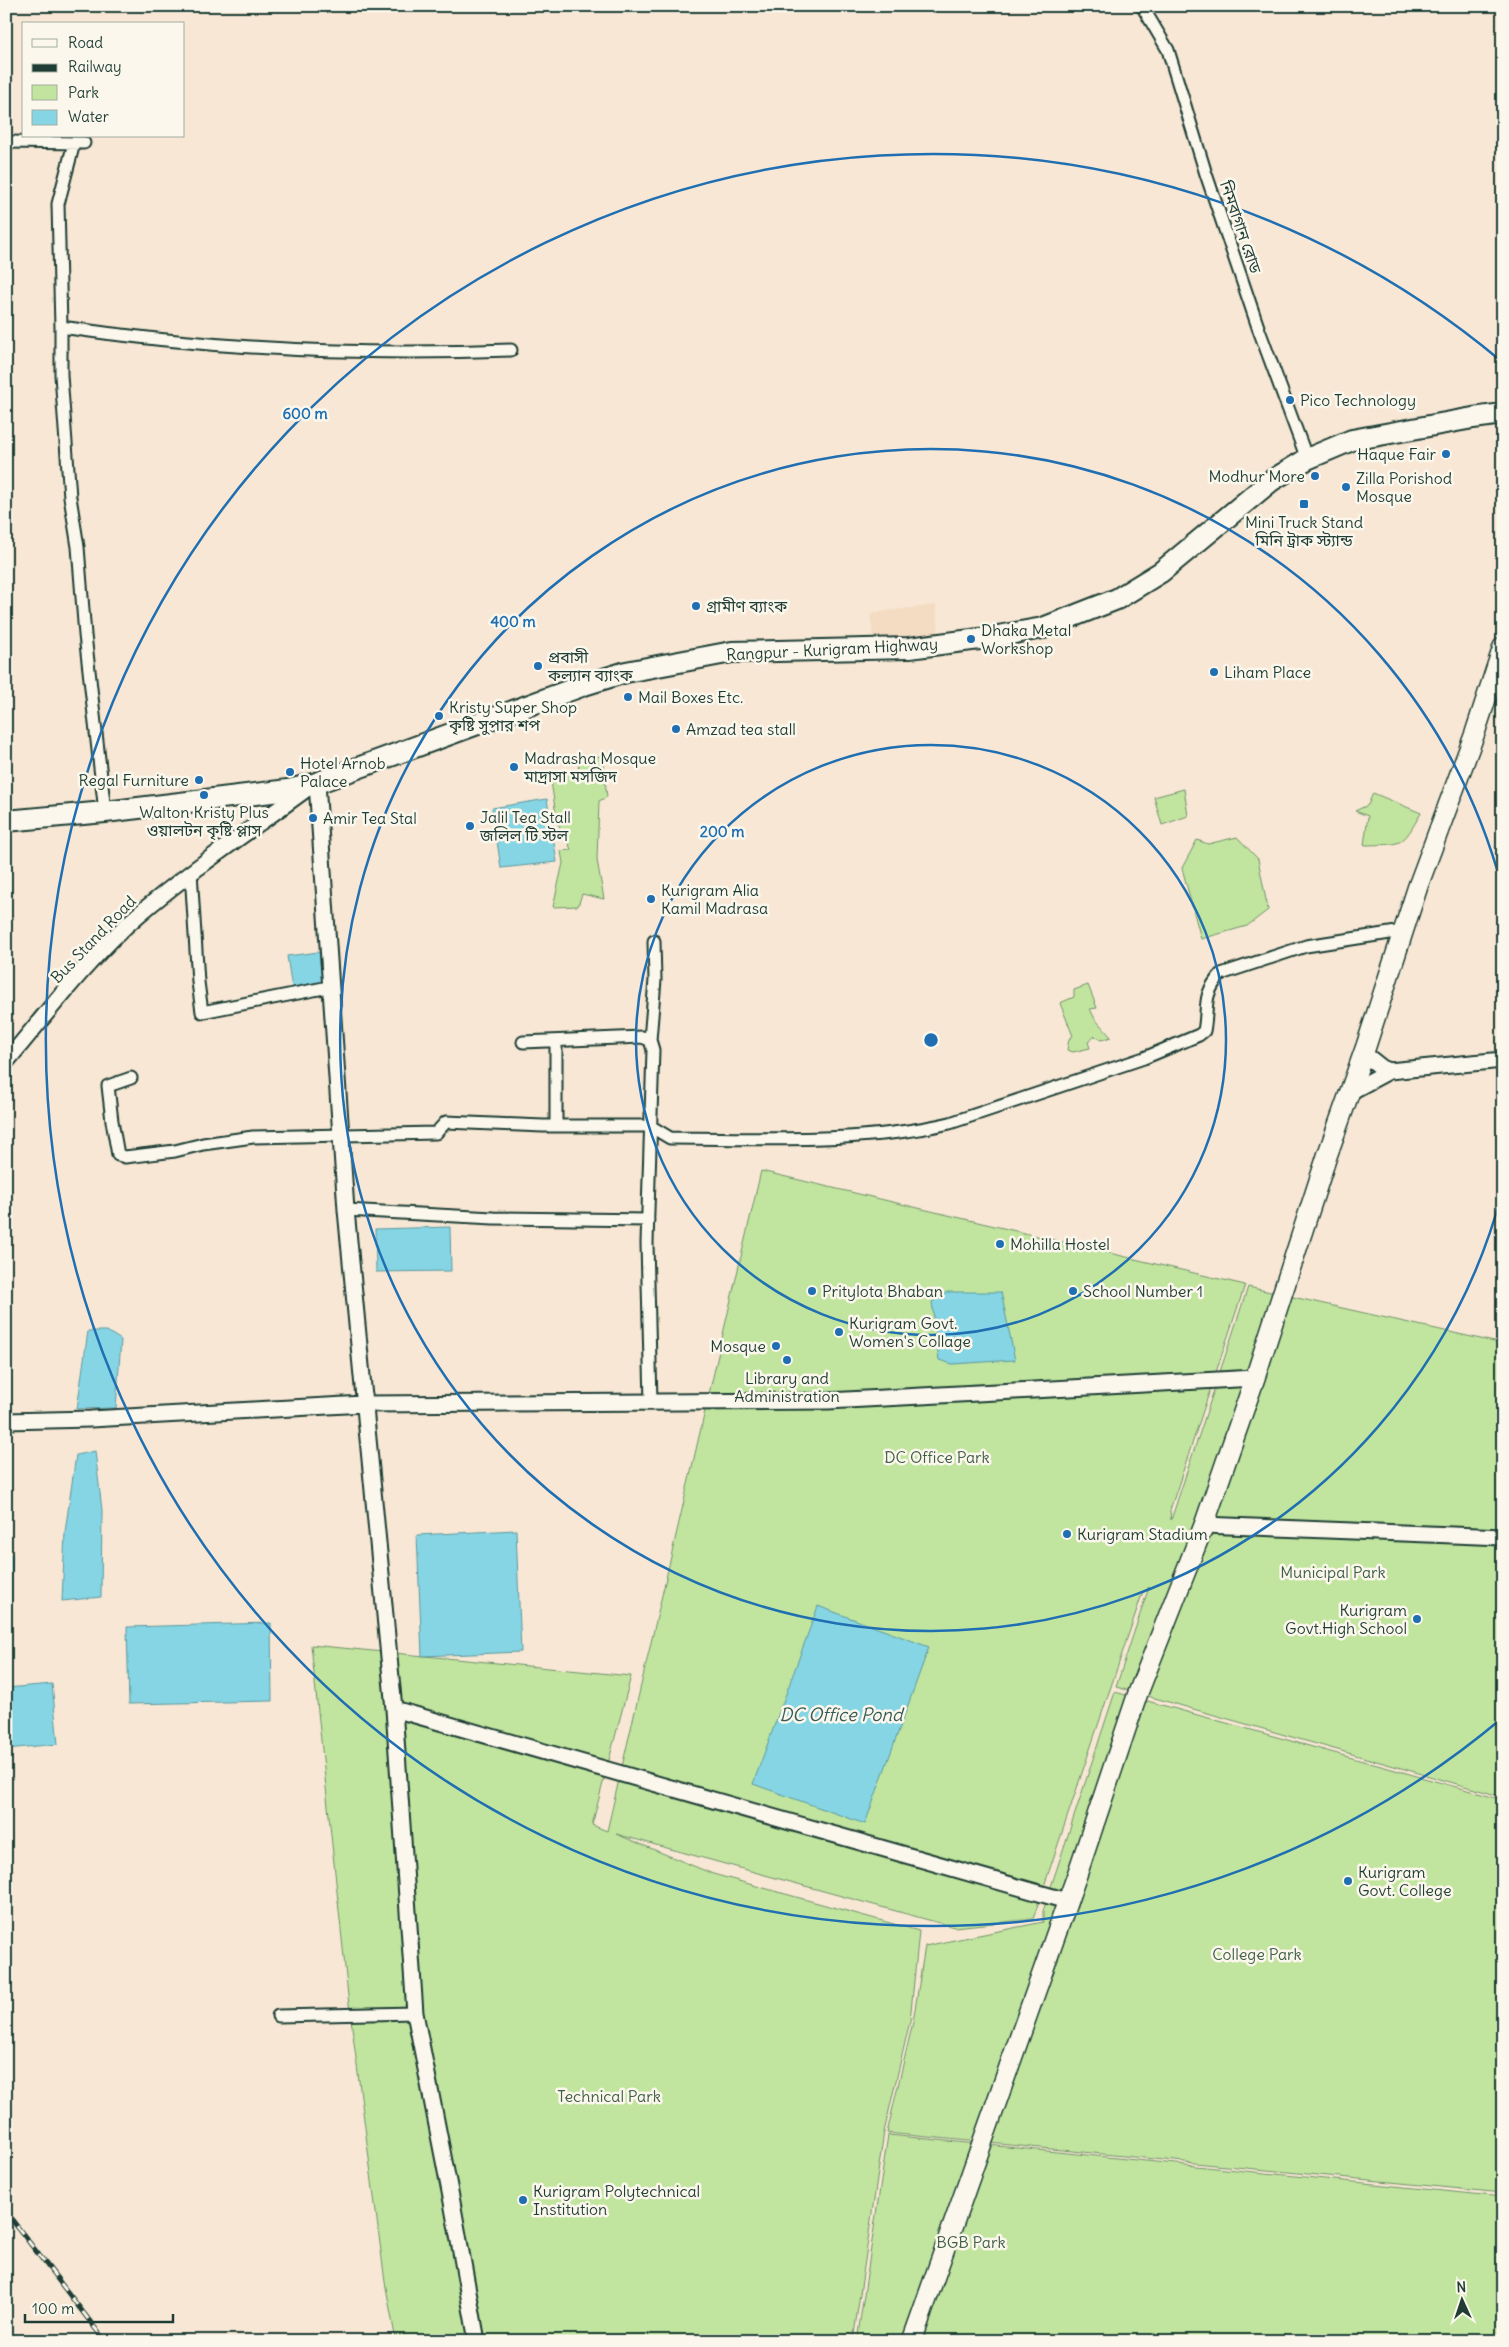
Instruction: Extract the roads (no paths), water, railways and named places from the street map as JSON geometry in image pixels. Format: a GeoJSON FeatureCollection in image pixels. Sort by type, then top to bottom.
{"type":"FeatureCollection","features":[{"type":"Feature","properties":{"kind":"highway","name":"Rangpur - Kurigram Highway"},"geometry":{"type":"LineString","coordinates":[[6,821],[105,812],[288,790],[315,784],[584,685],[626,672],[732,652],[909,648],[987,638],[1043,628],[1117,599],[1161,572],[1271,481],[1307,459],[1352,440],[1503,414]]}},
{"type":"Feature","properties":{"kind":"main road"},"geometry":{"type":"LineString","coordinates":[[912,2341],[1138,1693],[1204,1525],[1255,1378],[1403,931],[1503,647]]}},
{"type":"Feature","properties":{"kind":"street","name":"নিমবাগান রোড"},"geometry":{"type":"LineString","coordinates":[[1142,6],[1168,50],[1206,174],[1246,293],[1307,459]]}},
{"type":"Feature","properties":{"kind":"street"},"geometry":{"type":"LineString","coordinates":[[6,142],[79,143],[58,204],[60,375],[70,497],[78,547],[85,634],[105,812]]}},
{"type":"Feature","properties":{"kind":"street"},"geometry":{"type":"LineString","coordinates":[[60,327],[226,347],[392,352],[511,350]]}},
{"type":"Feature","properties":{"kind":"street"},"geometry":{"type":"LineString","coordinates":[[315,784],[346,1210],[394,1709],[416,2012],[476,2341]]}},
{"type":"Feature","properties":{"kind":"street","name":"Bus Stand Road"},"geometry":{"type":"LineString","coordinates":[[6,1062],[108,943],[138,915],[191,872],[315,784]]}},
{"type":"Feature","properties":{"kind":"street"},"geometry":{"type":"LineString","coordinates":[[191,872],[198,982],[202,1012],[329,987]]}},
{"type":"Feature","properties":{"kind":"street"},"geometry":{"type":"LineString","coordinates":[[131,1078],[108,1086],[118,1155],[126,1157],[175,1151],[254,1137],[436,1133],[446,1122],[556,1126],[650,1126],[670,1138],[814,1138],[922,1130],[950,1123],[1144,1058],[1199,1035],[1204,1031],[1207,998],[1212,984],[1221,974],[1306,946],[1403,931]]}},
{"type":"Feature","properties":{"kind":"street"},"geometry":{"type":"LineString","coordinates":[[651,1402],[648,1220],[653,1050],[650,1040],[655,980],[654,941]]}},
{"type":"Feature","properties":{"kind":"street"},"geometry":{"type":"LineString","coordinates":[[523,1042],[642,1037],[650,1040]]}},
{"type":"Feature","properties":{"kind":"street"},"geometry":{"type":"LineString","coordinates":[[556,1126],[560,1041]]}},
{"type":"Feature","properties":{"kind":"street"},"geometry":{"type":"LineString","coordinates":[[1363,1053],[1382,1068],[1388,1070],[1503,1060]]}},
{"type":"Feature","properties":{"kind":"street"},"geometry":{"type":"LineString","coordinates":[[1350,1092],[1388,1070]]}},
{"type":"Feature","properties":{"kind":"street"},"geometry":{"type":"LineString","coordinates":[[346,1210],[493,1218],[648,1220]]}},
{"type":"Feature","properties":{"kind":"street"},"geometry":{"type":"LineString","coordinates":[[6,1421],[364,1404],[838,1401],[1255,1378]]}},
{"type":"Feature","properties":{"kind":"street"},"geometry":{"type":"LineString","coordinates":[[1204,1525],[1503,1536]]}},
{"type":"Feature","properties":{"kind":"street"},"geometry":{"type":"LineString","coordinates":[[394,1709],[1067,1901]]}},
{"type":"Feature","properties":{"kind":"street"},"geometry":{"type":"LineString","coordinates":[[278,2016],[416,2012]]}},
{"type":"Feature","properties":{"kind":"water"},"geometry":{"type":"Polygon","coordinates":[[[547,799],[557,862],[501,868],[492,808],[547,799]]]}},
{"type":"Feature","properties":{"kind":"water"},"geometry":{"type":"Polygon","coordinates":[[[319,952],[323,985],[292,989],[287,956],[319,952]]]}},
{"type":"Feature","properties":{"kind":"water"},"geometry":{"type":"Polygon","coordinates":[[[450,1227],[451,1271],[376,1272],[375,1229],[450,1227]]]}},
{"type":"Feature","properties":{"kind":"water"},"geometry":{"type":"Polygon","coordinates":[[[947,1292],[1001,1292],[1015,1360],[952,1364],[939,1360],[932,1302],[947,1292]]]}},
{"type":"Feature","properties":{"kind":"water"},"geometry":{"type":"Polygon","coordinates":[[[88,1331],[107,1331],[121,1340],[116,1408],[77,1409],[88,1331]]]}},
{"type":"Feature","properties":{"kind":"water"},"geometry":{"type":"Polygon","coordinates":[[[95,1451],[102,1510],[101,1597],[62,1601],[65,1532],[76,1455],[95,1451]]]}},
{"type":"Feature","properties":{"kind":"water"},"geometry":{"type":"Polygon","coordinates":[[[516,1530],[521,1652],[422,1656],[417,1535],[516,1530]]]}},
{"type":"Feature","properties":{"kind":"water"},"geometry":{"type":"Polygon","coordinates":[[[6,1552],[12,1555],[11,1614],[6,1617],[6,1552]]]}},
{"type":"Feature","properties":{"kind":"water","name":"DC Office Pond"},"geometry":{"type":"Polygon","coordinates":[[[818,1606],[929,1647],[865,1824],[753,1784],[818,1606]]]}},
{"type":"Feature","properties":{"kind":"water"},"geometry":{"type":"Polygon","coordinates":[[[271,1623],[272,1701],[129,1704],[127,1627],[271,1623]]]}},
{"type":"Feature","properties":{"kind":"water"},"geometry":{"type":"Polygon","coordinates":[[[52,1684],[58,1744],[6,1749],[6,1688],[52,1684]]]}},
{"type":"Feature","properties":{"kind":"railway"},"geometry":{"type":"LineString","coordinates":[[6,2212],[105,2341]]}},
{"type":"Feature","properties":{"kind":"place","name":"Pico Technology"},"geometry":{"type":"Point","coordinates":[1290,400]}},
{"type":"Feature","properties":{"kind":"place","name":"Haque Fair"},"geometry":{"type":"Point","coordinates":[1446,454]}},
{"type":"Feature","properties":{"kind":"place","name":"Modhur More"},"geometry":{"type":"Point","coordinates":[1315,476]}},
{"type":"Feature","properties":{"kind":"place","name":"Zilla Porishod Mosque"},"geometry":{"type":"Point","coordinates":[1346,487]}},
{"type":"Feature","properties":{"kind":"place","name":"Mini Truck Stand মিনি ট্রাক স্ট্যান্ড"},"geometry":{"type":"Point","coordinates":[1304,504]}},
{"type":"Feature","properties":{"kind":"place","name":"গ্রামীণ ব্যাংক"},"geometry":{"type":"Point","coordinates":[696,606]}},
{"type":"Feature","properties":{"kind":"place","name":"Dhaka Metal Workshop"},"geometry":{"type":"Point","coordinates":[971,639]}},
{"type":"Feature","properties":{"kind":"place","name":"প্রবাসী কল্যান ব্যাংক"},"geometry":{"type":"Point","coordinates":[538,666]}},
{"type":"Feature","properties":{"kind":"place","name":"Liham Place"},"geometry":{"type":"Point","coordinates":[1214,672]}},
{"type":"Feature","properties":{"kind":"place","name":"Mail Boxes Etc."},"geometry":{"type":"Point","coordinates":[628,697]}},
{"type":"Feature","properties":{"kind":"place","name":"Kristy Super Shop কৃষ্টি সুপার শপ"},"geometry":{"type":"Point","coordinates":[439,716]}},
{"type":"Feature","properties":{"kind":"place","name":"Amzad tea stall"},"geometry":{"type":"Point","coordinates":[676,729]}},
{"type":"Feature","properties":{"kind":"place","name":"Madrasha Mosque মাদ্রাসা মসজিদ"},"geometry":{"type":"Point","coordinates":[514,767]}},
{"type":"Feature","properties":{"kind":"place","name":"Hotel Arnob Palace"},"geometry":{"type":"Point","coordinates":[290,772]}},
{"type":"Feature","properties":{"kind":"place","name":"Regal Furniture"},"geometry":{"type":"Point","coordinates":[199,780]}},
{"type":"Feature","properties":{"kind":"place","name":"Walton Kristy Plus ওয়ালটন কৃষ্টি প্লাস"},"geometry":{"type":"Point","coordinates":[204,795]}},
{"type":"Feature","properties":{"kind":"place","name":"Amir Tea Stal"},"geometry":{"type":"Point","coordinates":[313,818]}},
{"type":"Feature","properties":{"kind":"place","name":"Jalil Tea Stall জলিল টি স্টল"},"geometry":{"type":"Point","coordinates":[470,826]}},
{"type":"Feature","properties":{"kind":"place","name":"Kurigram Alia Kamil Madrasa"},"geometry":{"type":"Point","coordinates":[651,899]}},
{"type":"Feature","properties":{"kind":"place","name":"Mohilla Hostel"},"geometry":{"type":"Point","coordinates":[1000,1244]}},
{"type":"Feature","properties":{"kind":"place","name":"Pritylota Bhaban"},"geometry":{"type":"Point","coordinates":[812,1291]}},
{"type":"Feature","properties":{"kind":"place","name":"School Number 1"},"geometry":{"type":"Point","coordinates":[1073,1291]}},
{"type":"Feature","properties":{"kind":"place","name":"Kurigram Govt. Women's Collage"},"geometry":{"type":"Point","coordinates":[839,1332]}},
{"type":"Feature","properties":{"kind":"place","name":"Mosque"},"geometry":{"type":"Point","coordinates":[776,1346]}},
{"type":"Feature","properties":{"kind":"place","name":"Library and Administration"},"geometry":{"type":"Point","coordinates":[787,1360]}},
{"type":"Feature","properties":{"kind":"place","name":"Kurigram Stadium"},"geometry":{"type":"Point","coordinates":[1067,1534]}},
{"type":"Feature","properties":{"kind":"place","name":"Kurigram Govt.High School"},"geometry":{"type":"Point","coordinates":[1417,1619]}},
{"type":"Feature","properties":{"kind":"place","name":"Kurigram Govt. College"},"geometry":{"type":"Point","coordinates":[1348,1881]}},
{"type":"Feature","properties":{"kind":"place","name":"Kurigram Polytechnical Institution"},"geometry":{"type":"Point","coordinates":[523,2200]}},
{"type":"Feature","properties":{"kind":"park label","name":"DC Office Park"},"geometry":{"type":"Point","coordinates":[937,1457]}},
{"type":"Feature","properties":{"kind":"park label","name":"Municipal Park"},"geometry":{"type":"Point","coordinates":[1333,1572]}},
{"type":"Feature","properties":{"kind":"park label","name":"College Park"},"geometry":{"type":"Point","coordinates":[1257,1954]}},
{"type":"Feature","properties":{"kind":"park label","name":"Technical Park"},"geometry":{"type":"Point","coordinates":[609,2096]}},
{"type":"Feature","properties":{"kind":"park label","name":"BGB Park"},"geometry":{"type":"Point","coordinates":[971,2242]}}]}
